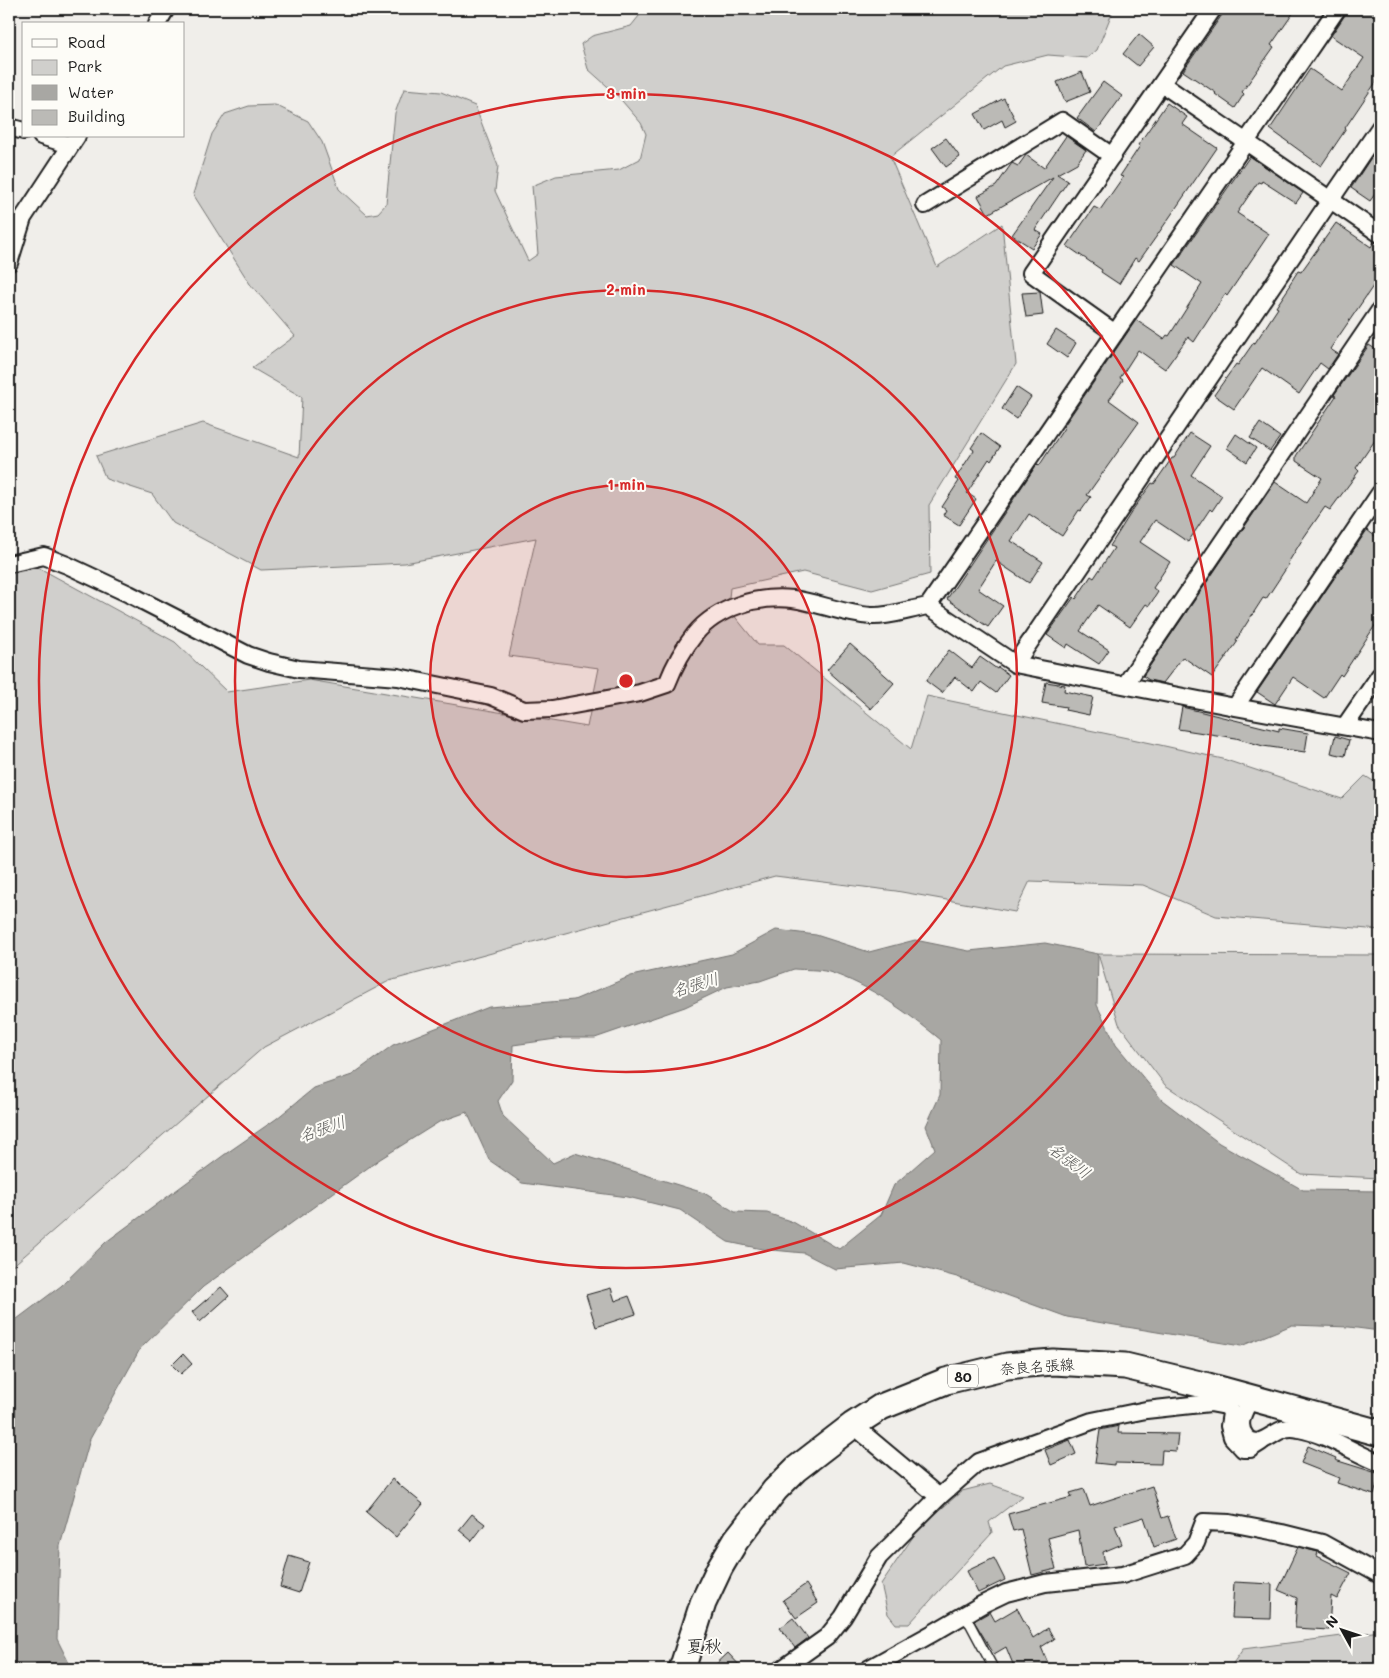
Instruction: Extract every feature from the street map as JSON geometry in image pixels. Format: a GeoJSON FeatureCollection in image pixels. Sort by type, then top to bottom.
{"type":"FeatureCollection","features":[{"type":"Feature","properties":{"kind":"main road","name":"奈良名張線"},"geometry":{"type":"LineString","coordinates":[[682,1669],[703,1603],[720,1567],[736,1540],[775,1490],[796,1469],[853,1425],[881,1407],[946,1382],[1007,1366],[1053,1362],[1125,1366],[1163,1374],[1380,1433]]}},
{"type":"Feature","properties":{"kind":"street"},"geometry":{"type":"LineString","coordinates":[[158,22],[166,9]]}},
{"type":"Feature","properties":{"kind":"street"},"geometry":{"type":"LineString","coordinates":[[928,606],[1338,9]]}},
{"type":"Feature","properties":{"kind":"street"},"geometry":{"type":"LineString","coordinates":[[1116,332],[1031,273],[1162,84],[1209,11]]}},
{"type":"Feature","properties":{"kind":"street"},"geometry":{"type":"LineString","coordinates":[[1162,84],[1380,234]]}},
{"type":"Feature","properties":{"kind":"street"},"geometry":{"type":"LineString","coordinates":[[925,205],[1062,121],[1112,156]]}},
{"type":"Feature","properties":{"kind":"street"},"geometry":{"type":"LineString","coordinates":[[9,127],[22,130]]}},
{"type":"Feature","properties":{"kind":"street"},"geometry":{"type":"LineString","coordinates":[[1015,664],[1380,127]]}},
{"type":"Feature","properties":{"kind":"street"},"geometry":{"type":"LineString","coordinates":[[9,263],[23,218],[73,140],[57,138]]}},
{"type":"Feature","properties":{"kind":"street"},"geometry":{"type":"LineString","coordinates":[[1125,685],[1380,310]]}},
{"type":"Feature","properties":{"kind":"street"},"geometry":{"type":"LineString","coordinates":[[1235,707],[1380,493]]}},
{"type":"Feature","properties":{"kind":"street"},"geometry":{"type":"LineString","coordinates":[[9,564],[44,556],[111,586],[248,655],[269,662],[299,669],[398,677],[491,696],[524,710],[552,709],[640,693],[667,684],[675,664],[696,632],[710,620],[740,604],[771,599],[791,599],[872,616],[928,606],[1015,664],[1380,733]]}},
{"type":"Feature","properties":{"kind":"street"},"geometry":{"type":"LineString","coordinates":[[1345,726],[1380,675]]}},
{"type":"Feature","properties":{"kind":"street"},"geometry":{"type":"LineString","coordinates":[[1250,1398],[1243,1415],[1241,1430],[1246,1438],[1261,1442]]}},
{"type":"Feature","properties":{"kind":"street"},"geometry":{"type":"LineString","coordinates":[[782,1669],[826,1637],[843,1617],[879,1557],[939,1497],[979,1462],[1092,1421],[1146,1410],[1210,1403],[1226,1406],[1231,1413],[1229,1426],[1232,1437],[1243,1449],[1250,1449],[1285,1429],[1298,1429],[1323,1437],[1380,1463]]}},
{"type":"Feature","properties":{"kind":"street"},"geometry":{"type":"LineString","coordinates":[[853,1425],[939,1497]]}},
{"type":"Feature","properties":{"kind":"street"},"geometry":{"type":"LineString","coordinates":[[868,1669],[997,1597],[1045,1583],[1122,1575],[1185,1555],[1196,1543],[1204,1522],[1230,1523],[1322,1543],[1380,1575]]}},
{"type":"Feature","properties":{"kind":"lane"},"geometry":{"type":"LineString","coordinates":[[962,1615],[970,1624],[994,1669]]}},
{"type":"Feature","properties":{"kind":"green space"},"geometry":{"type":"Polygon","coordinates":[[[640,9],[1112,9],[1097,50],[1087,58],[1048,55],[1003,66],[890,157],[937,267],[1002,224],[1016,364],[929,505],[930,574],[872,590],[803,572],[730,588],[728,608],[758,645],[784,645],[911,749],[927,696],[1223,759],[1342,799],[1365,776],[1380,785],[1380,930],[1216,916],[1143,885],[1030,881],[1015,912],[896,891],[775,876],[389,981],[264,1047],[9,1269],[9,567],[21,558],[175,642],[227,692],[309,680],[587,727],[599,668],[509,656],[536,538],[405,563],[261,570],[173,523],[152,494],[106,479],[96,456],[203,423],[299,457],[302,397],[252,368],[295,336],[250,284],[193,194],[212,134],[225,114],[249,106],[275,105],[308,121],[322,142],[339,189],[367,215],[378,213],[386,204],[395,113],[404,89],[441,92],[475,106],[498,166],[495,191],[528,261],[538,254],[532,186],[556,176],[619,170],[640,159],[646,134],[641,123],[616,94],[588,69],[581,44],[592,36],[631,26],[639,16],[640,9]]]}},
{"type":"Feature","properties":{"kind":"green space"},"geometry":{"type":"Polygon","coordinates":[[[1098,954],[1380,955],[1380,1178],[1301,1174],[1165,1085],[1119,1024],[1098,954]]]}},
{"type":"Feature","properties":{"kind":"green space"},"geometry":{"type":"Polygon","coordinates":[[[990,1484],[1023,1496],[989,1522],[992,1533],[909,1624],[896,1624],[888,1614],[881,1584],[919,1528],[962,1491],[990,1484]]]}},
{"type":"Feature","properties":{"kind":"green space"},"geometry":{"type":"Polygon","coordinates":[[[1380,1631],[1380,1669],[1229,1669],[1243,1649],[1380,1631]]]}},
{"type":"Feature","properties":{"kind":"water","name":"名張川"},"geometry":{"type":"Polygon","coordinates":[[[776,930],[816,935],[869,952],[915,940],[969,951],[1045,943],[1098,954],[1097,1005],[1116,1045],[1162,1100],[1219,1143],[1303,1190],[1380,1191],[1380,1331],[1349,1327],[1292,1325],[1241,1346],[1067,1317],[957,1277],[904,1263],[835,1269],[804,1253],[762,1249],[728,1242],[680,1210],[628,1197],[522,1183],[489,1160],[467,1112],[439,1122],[380,1159],[203,1287],[140,1349],[90,1439],[60,1546],[57,1639],[72,1669],[9,1669],[9,1325],[61,1286],[106,1242],[276,1119],[314,1088],[352,1075],[393,1045],[489,1007],[574,1000],[631,976],[732,954],[776,930]],[[794,969],[760,981],[727,987],[685,1007],[595,1038],[563,1038],[513,1045],[512,1080],[498,1101],[503,1116],[553,1163],[575,1153],[704,1193],[735,1212],[767,1213],[793,1222],[839,1249],[881,1215],[894,1185],[935,1149],[926,1126],[940,1095],[941,1040],[902,1010],[859,984],[829,972],[794,969]]]}},
{"type":"Feature","properties":{"kind":"building"},"geometry":{"type":"Polygon","coordinates":[[[1226,9],[1296,9],[1271,45],[1274,47],[1242,92],[1244,94],[1235,108],[1183,71],[1226,9]]]}},
{"type":"Feature","properties":{"kind":"building"},"geometry":{"type":"Polygon","coordinates":[[[1347,9],[1380,9],[1380,76],[1321,166],[1270,129],[1310,69],[1342,91],[1364,58],[1331,36],[1347,9]]]}},
{"type":"Feature","properties":{"kind":"building"},"geometry":{"type":"Polygon","coordinates":[[[1139,34],[1154,47],[1138,66],[1123,54],[1139,34]]]}},
{"type":"Feature","properties":{"kind":"building"},"geometry":{"type":"Polygon","coordinates":[[[1082,72],[1090,92],[1065,102],[1057,82],[1082,72]]]}},
{"type":"Feature","properties":{"kind":"building"},"geometry":{"type":"Polygon","coordinates":[[[1103,82],[1122,96],[1096,132],[1077,118],[1103,82]]]}},
{"type":"Feature","properties":{"kind":"building"},"geometry":{"type":"Polygon","coordinates":[[[1004,98],[1016,121],[1005,127],[1002,120],[984,130],[975,114],[1004,98]]]}},
{"type":"Feature","properties":{"kind":"building"},"geometry":{"type":"Polygon","coordinates":[[[1167,103],[1187,117],[1182,124],[1217,148],[1139,261],[1135,258],[1119,284],[1067,246],[1094,207],[1100,210],[1123,177],[1120,176],[1140,146],[1138,145],[1167,103]]]}},
{"type":"Feature","properties":{"kind":"building"},"geometry":{"type":"Polygon","coordinates":[[[1066,136],[1086,150],[1077,163],[1057,174],[1068,181],[1035,230],[1042,234],[1032,248],[1012,235],[1053,177],[988,214],[978,196],[996,186],[1012,163],[1018,166],[1026,155],[1044,168],[1066,136]]]}},
{"type":"Feature","properties":{"kind":"building"},"geometry":{"type":"Polygon","coordinates":[[[946,138],[960,157],[946,167],[932,148],[946,138]]]}},
{"type":"Feature","properties":{"kind":"building"},"geometry":{"type":"Polygon","coordinates":[[[1380,144],[1380,187],[1370,201],[1351,188],[1380,144]]]}},
{"type":"Feature","properties":{"kind":"building"},"geometry":{"type":"Polygon","coordinates":[[[1250,156],[1303,193],[1296,203],[1262,181],[1261,183],[1258,182],[1237,213],[1269,234],[1227,296],[1225,294],[1194,342],[1188,337],[1165,369],[1138,350],[1120,378],[1123,380],[1109,400],[1139,422],[1087,495],[1091,497],[1081,511],[1079,510],[1062,536],[1029,514],[1011,541],[1043,562],[1029,583],[996,561],[978,589],[1003,606],[988,627],[947,599],[1037,464],[1039,466],[1063,427],[1136,320],[1164,339],[1167,335],[1169,336],[1202,284],[1174,265],[1250,156]]]}},
{"type":"Feature","properties":{"kind":"building"},"geometry":{"type":"Polygon","coordinates":[[[1336,223],[1371,247],[1374,242],[1380,244],[1380,276],[1330,349],[1338,354],[1328,369],[1320,363],[1299,394],[1262,368],[1234,409],[1214,395],[1236,364],[1238,365],[1255,343],[1278,308],[1276,307],[1298,271],[1301,272],[1336,223]]]}},
{"type":"Feature","properties":{"kind":"building"},"geometry":{"type":"Polygon","coordinates":[[[1040,292],[1043,315],[1026,317],[1022,293],[1040,292]]]}},
{"type":"Feature","properties":{"kind":"building"},"geometry":{"type":"Polygon","coordinates":[[[1056,330],[1076,343],[1067,358],[1047,344],[1056,330]]]}},
{"type":"Feature","properties":{"kind":"building"},"geometry":{"type":"Polygon","coordinates":[[[1369,345],[1380,352],[1380,433],[1356,468],[1359,471],[1330,510],[1325,507],[1302,540],[1266,599],[1263,598],[1236,640],[1238,641],[1212,677],[1183,657],[1163,683],[1149,680],[1143,676],[1275,482],[1306,503],[1322,478],[1296,461],[1296,456],[1336,396],[1334,395],[1369,345]]]}},
{"type":"Feature","properties":{"kind":"building"},"geometry":{"type":"Polygon","coordinates":[[[1016,387],[1031,397],[1016,419],[1002,409],[1016,387]]]}},
{"type":"Feature","properties":{"kind":"building"},"geometry":{"type":"Polygon","coordinates":[[[1260,423],[1280,437],[1270,451],[1250,438],[1260,423]]]}},
{"type":"Feature","properties":{"kind":"building"},"geometry":{"type":"Polygon","coordinates":[[[981,433],[1000,447],[991,461],[989,459],[967,493],[976,499],[959,525],[943,515],[946,510],[942,507],[959,481],[955,479],[974,450],[971,448],[981,433]]]}},
{"type":"Feature","properties":{"kind":"building"},"geometry":{"type":"Polygon","coordinates":[[[1190,433],[1210,446],[1191,475],[1222,496],[1212,511],[1210,509],[1188,542],[1155,520],[1140,542],[1170,562],[1153,588],[1158,592],[1149,606],[1146,604],[1130,627],[1098,605],[1080,631],[1109,650],[1099,664],[1068,644],[1066,648],[1047,635],[1074,597],[1076,599],[1091,576],[1094,578],[1114,548],[1110,546],[1134,508],[1172,458],[1174,458],[1190,433]]]}},
{"type":"Feature","properties":{"kind":"building"},"geometry":{"type":"Polygon","coordinates":[[[1236,434],[1256,448],[1247,462],[1227,448],[1236,434]]]}},
{"type":"Feature","properties":{"kind":"building"},"geometry":{"type":"Polygon","coordinates":[[[1367,530],[1380,540],[1380,618],[1342,676],[1340,674],[1324,698],[1293,677],[1275,704],[1257,692],[1367,530]]]}},
{"type":"Feature","properties":{"kind":"building"},"geometry":{"type":"Polygon","coordinates":[[[850,644],[894,683],[871,709],[827,670],[850,644]]]}},
{"type":"Feature","properties":{"kind":"building"},"geometry":{"type":"Polygon","coordinates":[[[949,650],[972,668],[980,657],[1009,675],[996,693],[981,682],[974,692],[955,677],[942,693],[926,681],[949,650]]]}},
{"type":"Feature","properties":{"kind":"building"},"geometry":{"type":"Polygon","coordinates":[[[1046,682],[1065,685],[1064,691],[1093,697],[1089,715],[1065,710],[1066,707],[1042,703],[1046,682]]]}},
{"type":"Feature","properties":{"kind":"building"},"geometry":{"type":"Polygon","coordinates":[[[1182,707],[1279,731],[1279,728],[1308,733],[1305,752],[1263,746],[1236,738],[1178,729],[1182,707]]]}},
{"type":"Feature","properties":{"kind":"building"},"geometry":{"type":"Polygon","coordinates":[[[1335,736],[1349,740],[1345,756],[1331,753],[1335,736]]]}},
{"type":"Feature","properties":{"kind":"building"},"geometry":{"type":"Polygon","coordinates":[[[221,1287],[229,1296],[200,1322],[192,1312],[221,1287]]]}},
{"type":"Feature","properties":{"kind":"building"},"geometry":{"type":"Polygon","coordinates":[[[611,1288],[615,1301],[629,1296],[636,1314],[596,1327],[586,1295],[611,1288]]]}},
{"type":"Feature","properties":{"kind":"building"},"geometry":{"type":"Polygon","coordinates":[[[183,1354],[192,1364],[181,1374],[172,1365],[183,1354]]]}},
{"type":"Feature","properties":{"kind":"building"},"geometry":{"type":"Polygon","coordinates":[[[1119,1426],[1118,1433],[1178,1434],[1176,1451],[1162,1450],[1161,1464],[1114,1463],[1114,1465],[1095,1463],[1100,1430],[1119,1426]]]}},
{"type":"Feature","properties":{"kind":"building"},"geometry":{"type":"Polygon","coordinates":[[[1070,1440],[1076,1454],[1051,1465],[1045,1450],[1070,1440]]]}},
{"type":"Feature","properties":{"kind":"building"},"geometry":{"type":"Polygon","coordinates":[[[1308,1446],[1336,1458],[1335,1460],[1380,1474],[1374,1495],[1337,1483],[1339,1478],[1301,1463],[1308,1446]]]}},
{"type":"Feature","properties":{"kind":"building"},"geometry":{"type":"Polygon","coordinates":[[[392,1479],[423,1504],[396,1537],[366,1512],[392,1479]]]}},
{"type":"Feature","properties":{"kind":"building"},"geometry":{"type":"Polygon","coordinates":[[[1152,1486],[1162,1518],[1168,1516],[1176,1539],[1154,1547],[1144,1517],[1115,1526],[1122,1544],[1103,1552],[1105,1564],[1084,1567],[1078,1530],[1048,1538],[1056,1569],[1032,1575],[1021,1529],[1013,1531],[1008,1514],[1072,1497],[1070,1493],[1084,1489],[1090,1506],[1152,1486]]]}},
{"type":"Feature","properties":{"kind":"building"},"geometry":{"type":"Polygon","coordinates":[[[472,1514],[485,1524],[472,1541],[459,1530],[472,1514]]]}},
{"type":"Feature","properties":{"kind":"building"},"geometry":{"type":"Polygon","coordinates":[[[1298,1547],[1318,1552],[1317,1556],[1351,1573],[1337,1599],[1331,1596],[1329,1630],[1295,1628],[1297,1598],[1278,1590],[1298,1547]]]}},
{"type":"Feature","properties":{"kind":"building"},"geometry":{"type":"Polygon","coordinates":[[[289,1556],[309,1562],[299,1593],[280,1587],[289,1556]]]}},
{"type":"Feature","properties":{"kind":"building"},"geometry":{"type":"Polygon","coordinates":[[[994,1558],[1005,1580],[978,1593],[967,1571],[994,1558]]]}},
{"type":"Feature","properties":{"kind":"building"},"geometry":{"type":"Polygon","coordinates":[[[1234,1582],[1272,1584],[1271,1619],[1232,1618],[1234,1582]]]}},
{"type":"Feature","properties":{"kind":"building"},"geometry":{"type":"Polygon","coordinates":[[[806,1584],[818,1603],[796,1618],[783,1600],[806,1584]]]}},
{"type":"Feature","properties":{"kind":"building"},"geometry":{"type":"Polygon","coordinates":[[[1017,1608],[1033,1638],[1048,1628],[1054,1639],[1041,1647],[1048,1663],[1033,1669],[1015,1669],[1006,1647],[994,1654],[974,1621],[990,1612],[995,1621],[1017,1608]]]}},
{"type":"Feature","properties":{"kind":"building"},"geometry":{"type":"Polygon","coordinates":[[[793,1618],[808,1638],[795,1648],[780,1628],[793,1618]]]}},
{"type":"Feature","properties":{"kind":"building"},"geometry":{"type":"Polygon","coordinates":[[[728,1653],[743,1669],[711,1669],[728,1653]]]}},
{"type":"Feature","properties":{"kind":"district","name":"夏秋"},"geometry":{"type":"Point","coordinates":[704,1646]}}]}
